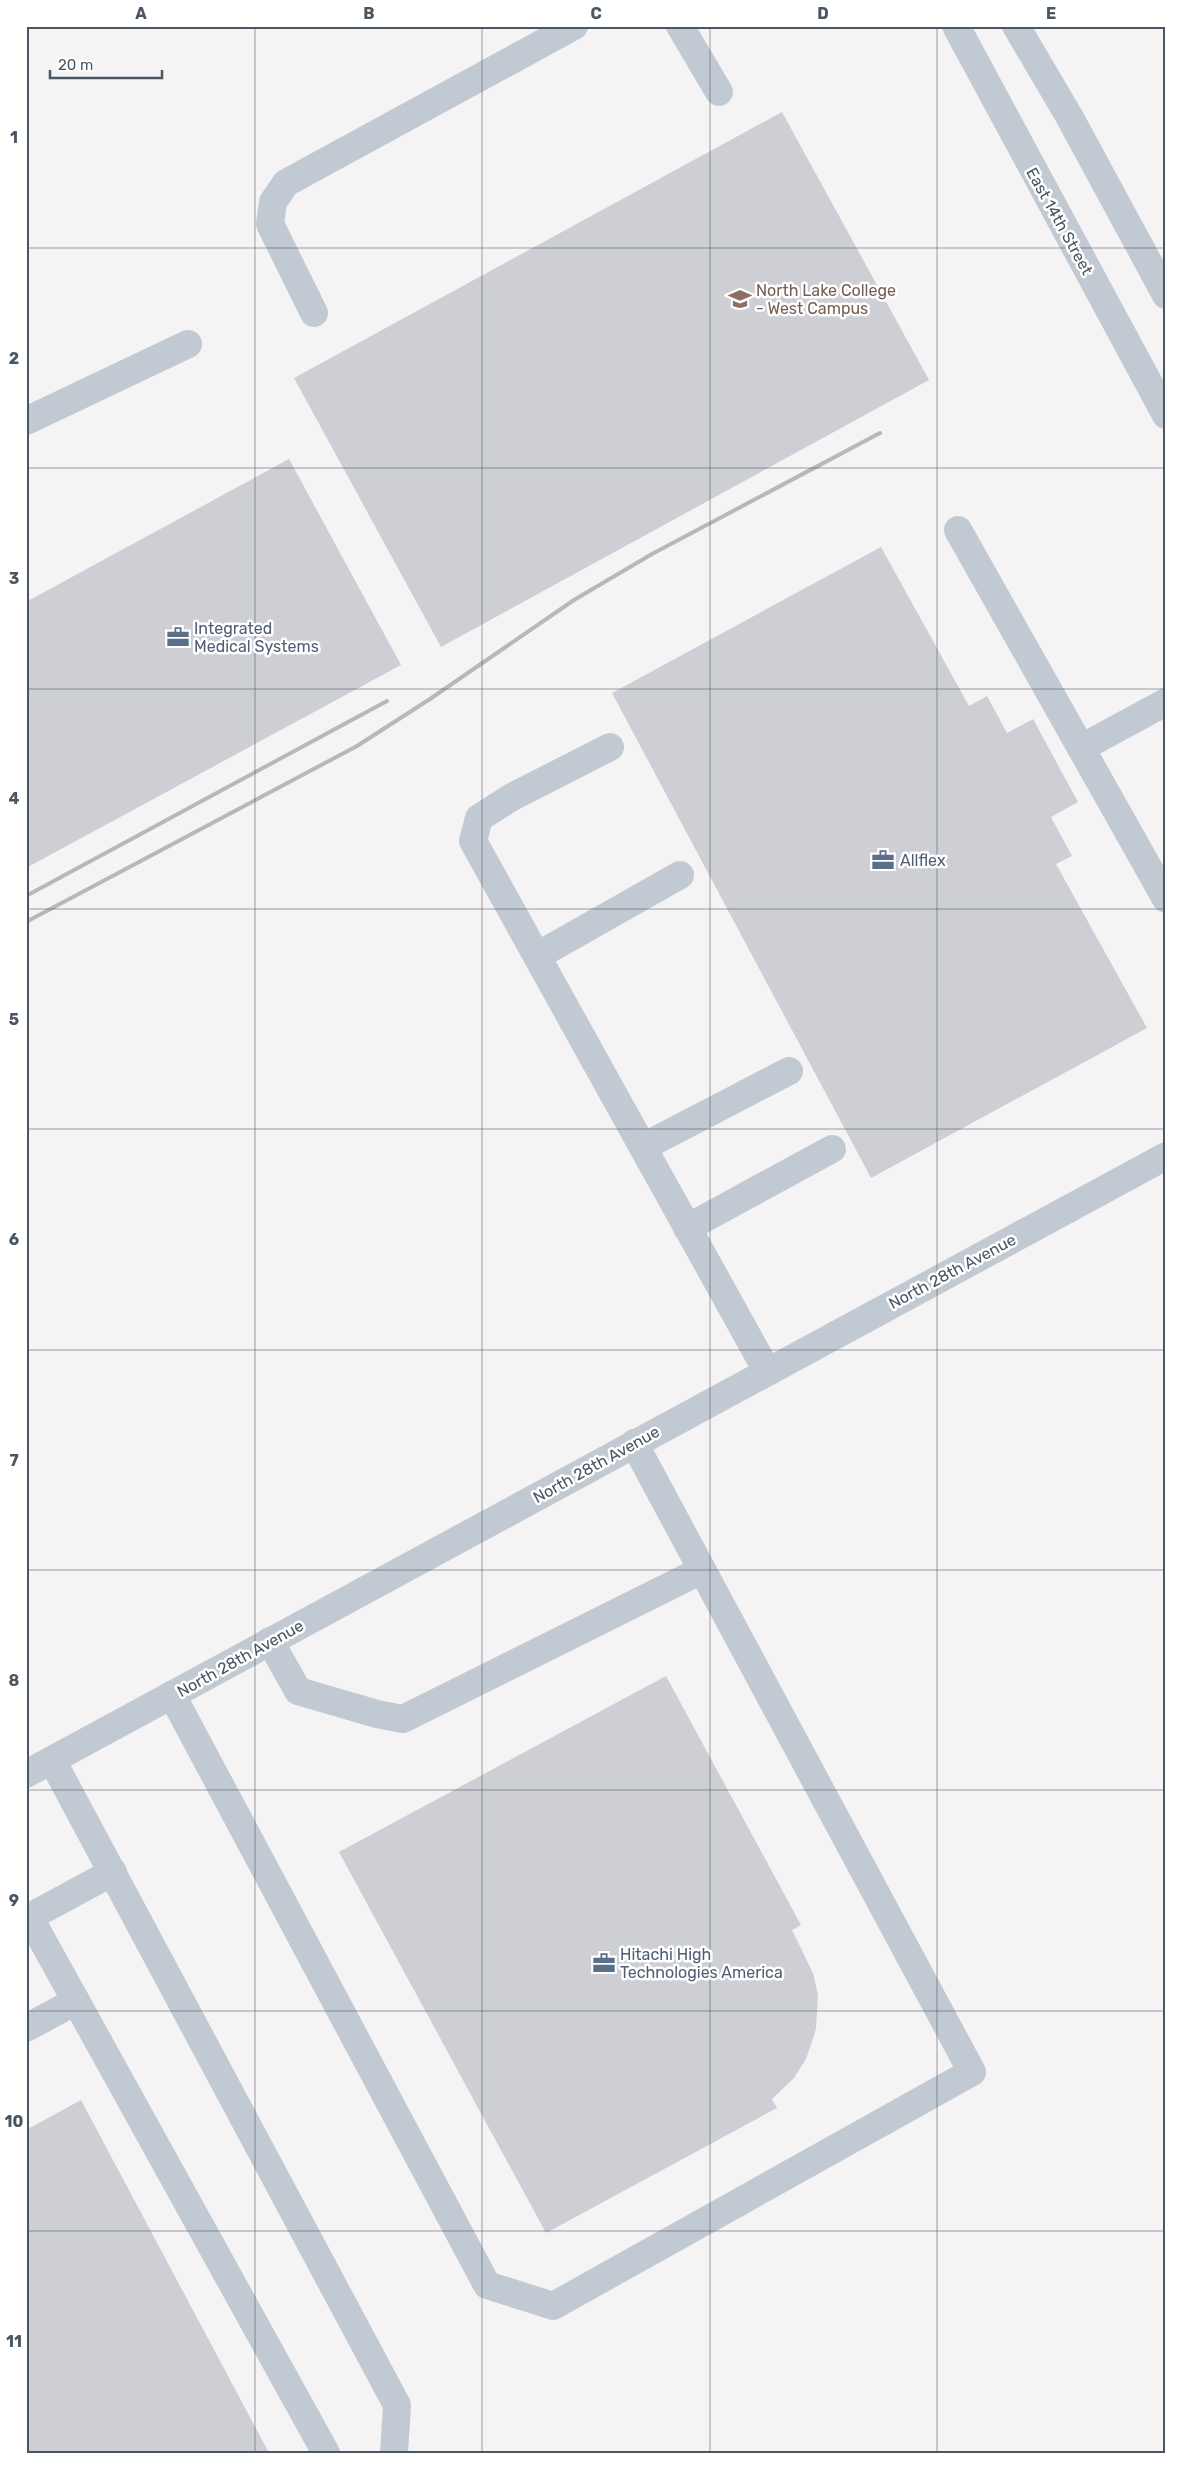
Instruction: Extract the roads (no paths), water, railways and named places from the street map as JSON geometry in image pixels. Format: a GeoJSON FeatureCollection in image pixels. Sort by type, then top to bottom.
{"type":"FeatureCollection","features":[{"type":"Feature","properties":{"kind":"street"},"geometry":{"type":"LineString","coordinates":[[314,313],[270,224],[273,202],[286,183],[574,26]]}},
{"type":"Feature","properties":{"kind":"street"},"geometry":{"type":"LineString","coordinates":[[680,26],[719,92]]}},
{"type":"Feature","properties":{"kind":"street","name":"East 14th Street"},"geometry":{"type":"LineString","coordinates":[[956,26],[1166,415]]}},
{"type":"Feature","properties":{"kind":"street"},"geometry":{"type":"LineString","coordinates":[[1016,26],[1069,116],[1166,295]]}},
{"type":"Feature","properties":{"kind":"street"},"geometry":{"type":"LineString","coordinates":[[26,421],[188,344]]}},
{"type":"Feature","properties":{"kind":"street"},"geometry":{"type":"LineString","coordinates":[[958,530],[1166,899]]}},
{"type":"Feature","properties":{"kind":"street"},"geometry":{"type":"LineString","coordinates":[[1081,748],[1166,702]]}},
{"type":"Feature","properties":{"kind":"street"},"geometry":{"type":"LineString","coordinates":[[610,747],[512,797],[480,818],[473,841],[767,1371]]}},
{"type":"Feature","properties":{"kind":"street"},"geometry":{"type":"LineString","coordinates":[[537,956],[680,875]]}},
{"type":"Feature","properties":{"kind":"street"},"geometry":{"type":"LineString","coordinates":[[643,1147],[789,1071]]}},
{"type":"Feature","properties":{"kind":"street"},"geometry":{"type":"LineString","coordinates":[[687,1228],[832,1149]]}},
{"type":"Feature","properties":{"kind":"street","name":"North 28th Avenue"},"geometry":{"type":"LineString","coordinates":[[26,1774],[1166,1156]]}},
{"type":"Feature","properties":{"kind":"street"},"geometry":{"type":"LineString","coordinates":[[172,1694],[487,2286],[553,2306],[972,2072],[634,1443]]}},
{"type":"Feature","properties":{"kind":"street"},"geometry":{"type":"LineString","coordinates":[[270,1641],[298,1691],[377,1714],[403,1719],[702,1570]]}},
{"type":"Feature","properties":{"kind":"street"},"geometry":{"type":"LineString","coordinates":[[52,1760],[397,2405],[394,2453]]}},
{"type":"Feature","properties":{"kind":"street"},"geometry":{"type":"LineString","coordinates":[[113,1872],[28,1919],[76,2001],[326,2453]]}},
{"type":"Feature","properties":{"kind":"street"},"geometry":{"type":"LineString","coordinates":[[26,2028],[76,2001]]}},
{"type":"Feature","properties":{"kind":"railway"},"geometry":{"type":"LineString","coordinates":[[26,922],[357,746],[430,699],[574,600],[652,554],[880,433]]}},
{"type":"Feature","properties":{"kind":"railway"},"geometry":{"type":"LineString","coordinates":[[26,896],[387,701]]}},
{"type":"Feature","properties":{"kind":"place","name":"North Lake College - West Campus"},"geometry":{"type":"Point","coordinates":[740,299]}},
{"type":"Feature","properties":{"kind":"place","name":"Integrated Medical Systems"},"geometry":{"type":"Point","coordinates":[178,637]}},
{"type":"Feature","properties":{"kind":"place","name":"Allflex"},"geometry":{"type":"Point","coordinates":[883,860]}},
{"type":"Feature","properties":{"kind":"place","name":"Hitachi High Technologies America"},"geometry":{"type":"Point","coordinates":[604,1963]}}]}
